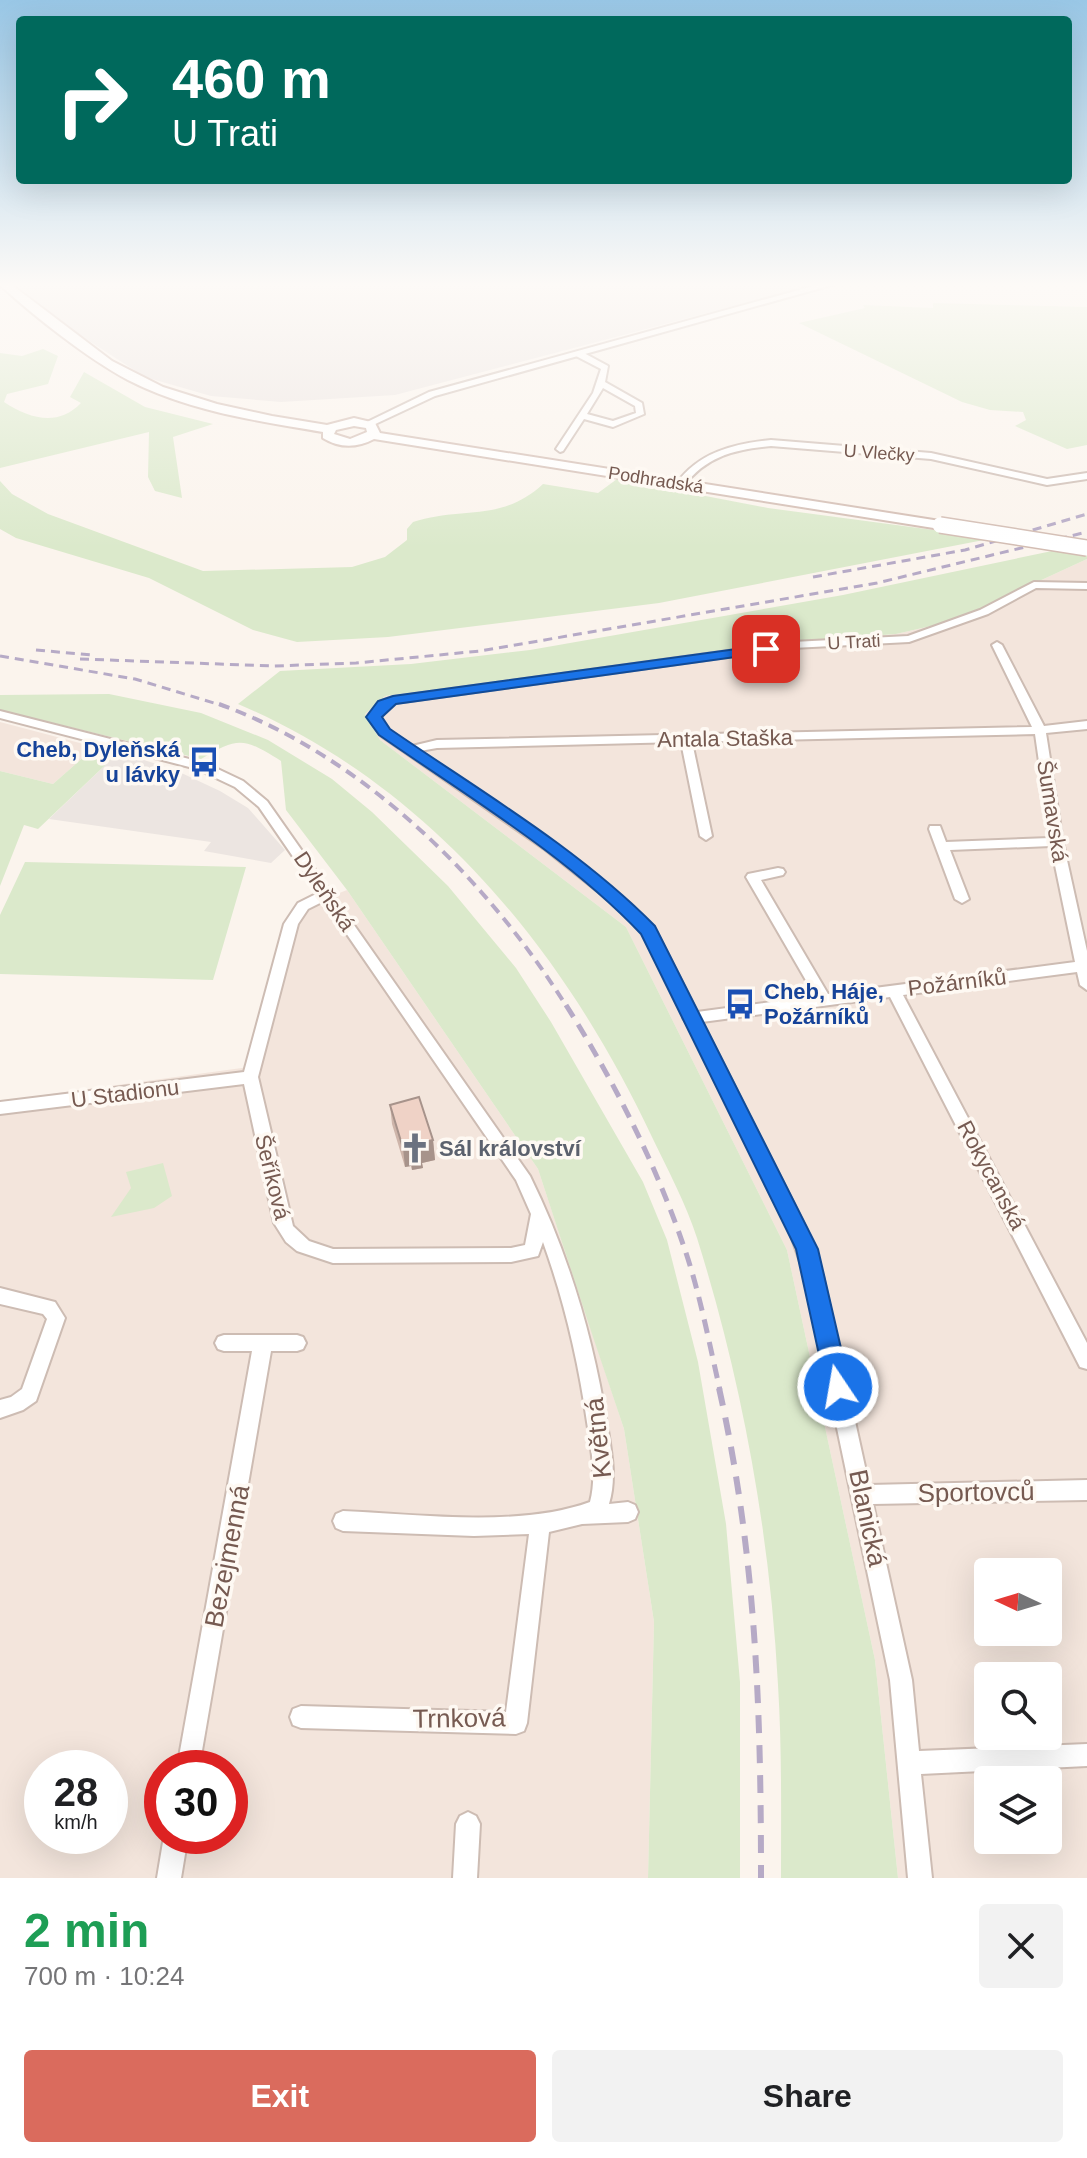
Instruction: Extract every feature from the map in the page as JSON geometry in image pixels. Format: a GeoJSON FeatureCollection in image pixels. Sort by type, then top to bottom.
{"type":"FeatureCollection","features":[{"type":"Feature","properties":{"kind":"main road"},"geometry":{"type":"LineString","coordinates":[[127,373],[151,385],[233,411],[329,429],[349,422],[370,430],[358,441],[338,441],[328,437],[329,429]]}},
{"type":"Feature","properties":{"kind":"main road","name":"Podhradská"},"geometry":{"type":"LineString","coordinates":[[370,430],[681,484],[1087,548]]}},
{"type":"Feature","properties":{"kind":"street"},"geometry":{"type":"LineString","coordinates":[[370,430],[432,394],[510,373]]}},
{"type":"Feature","properties":{"kind":"street"},"geometry":{"type":"LineString","coordinates":[[560,449],[583,416],[603,373]]}},
{"type":"Feature","properties":{"kind":"street"},"geometry":{"type":"LineString","coordinates":[[583,416],[613,424],[640,414],[639,405],[600,383]]}},
{"type":"Feature","properties":{"kind":"street","name":"U Vlečky"},"geometry":{"type":"LineString","coordinates":[[681,484],[701,461],[753,444],[771,443],[931,456],[1047,482],[1087,476]]}},
{"type":"Feature","properties":{"kind":"street","name":"U Trati"},"geometry":{"type":"LineString","coordinates":[[377,710],[393,700],[793,645],[909,639],[984,612],[1034,585],[1087,586]]}},
{"type":"Feature","properties":{"kind":"street","name":"Šumavská"},"geometry":{"type":"LineString","coordinates":[[997,645],[1040,730],[1057,842],[1087,985]]}},
{"type":"Feature","properties":{"kind":"street","name":"Blanická"},"geometry":{"type":"LineString","coordinates":[[377,710],[374,717],[377,725],[548,845],[637,917],[649,931],[807,1249],[864,1495],[901,1680],[920,1878]]}},
{"type":"Feature","properties":{"kind":"street","name":"Dyleňská"},"geometry":{"type":"LineString","coordinates":[[0,714],[185,761],[239,784],[270,810],[522,1176],[540,1213]]}},
{"type":"Feature","properties":{"kind":"street","name":"Antala Staška"},"geometry":{"type":"LineString","coordinates":[[411,750],[437,744],[1040,730],[1087,725]]}},
{"type":"Feature","properties":{"kind":"street"},"geometry":{"type":"LineString","coordinates":[[686,739],[706,836]]}},
{"type":"Feature","properties":{"kind":"street"},"geometry":{"type":"LineString","coordinates":[[935,829],[962,899]]}},
{"type":"Feature","properties":{"kind":"street"},"geometry":{"type":"LineString","coordinates":[[942,846],[1057,842]]}},
{"type":"Feature","properties":{"kind":"street"},"geometry":{"type":"LineString","coordinates":[[778,872],[753,877],[824,1000]]}},
{"type":"Feature","properties":{"kind":"street","name":"Šeříková"},"geometry":{"type":"LineString","coordinates":[[327,894],[303,906],[291,924],[250,1077],[283,1223],[300,1246],[333,1256],[494,1255],[532,1251],[560,1262]]}},
{"type":"Feature","properties":{"kind":"street","name":"Požárníků"},"geometry":{"type":"LineString","coordinates":[[690,1018],[1082,966]]}},
{"type":"Feature","properties":{"kind":"street","name":"Rokycanská"},"geometry":{"type":"LineString","coordinates":[[894,991],[1087,1361]]}},
{"type":"Feature","properties":{"kind":"street","name":"U Stadionu"},"geometry":{"type":"LineString","coordinates":[[0,1108],[250,1077]]}},
{"type":"Feature","properties":{"kind":"street"},"geometry":{"type":"LineString","coordinates":[[532,1251],[540,1213]]}},
{"type":"Feature","properties":{"kind":"street","name":"Květná"},"geometry":{"type":"LineString","coordinates":[[540,1213],[560,1262],[590,1367],[605,1481],[597,1509],[582,1517]]}},
{"type":"Feature","properties":{"kind":"street"},"geometry":{"type":"LineString","coordinates":[[0,1296],[49,1308],[56,1318],[29,1395],[0,1409]]}},
{"type":"Feature","properties":{"kind":"street"},"geometry":{"type":"LineString","coordinates":[[224,1343],[297,1343]]}},
{"type":"Feature","properties":{"kind":"street","name":"Bezejmenná"},"geometry":{"type":"LineString","coordinates":[[191,1750],[263,1343]]}},
{"type":"Feature","properties":{"kind":"street","name":"Sportovců"},"geometry":{"type":"LineString","coordinates":[[864,1495],[1087,1490]]}},
{"type":"Feature","properties":{"kind":"street"},"geometry":{"type":"LineString","coordinates":[[343,1521],[457,1525],[540,1523],[628,1512]]}},
{"type":"Feature","properties":{"kind":"street","name":"Trnková"},"geometry":{"type":"LineString","coordinates":[[301,1717],[516,1723],[540,1523]]}},
{"type":"Feature","properties":{"kind":"street"},"geometry":{"type":"LineString","coordinates":[[911,1763],[1087,1755]]}},
{"type":"Feature","properties":{"kind":"street"},"geometry":{"type":"LineString","coordinates":[[465,1878],[468,1824]]}},
{"type":"Feature","properties":{"kind":"street"},"geometry":{"type":"LineString","coordinates":[[169,1878],[173,1854]]}},
{"type":"Feature","properties":{"kind":"shaded area"},"geometry":{"type":"Polygon","coordinates":[[[138,373],[480,373],[395,395],[281,402],[211,396],[138,373]]]}},
{"type":"Feature","properties":{"kind":"shaded area"},"geometry":{"type":"Polygon","coordinates":[[[1087,559],[1087,1878],[898,1878],[875,1660],[787,1250],[626,927],[380,740],[365,714],[385,696],[803,641],[896,634],[953,621],[1087,559]]]}},
{"type":"Feature","properties":{"kind":"shaded area"},"geometry":{"type":"Polygon","coordinates":[[[0,722],[95,747],[53,784],[0,771],[0,722]]]}},
{"type":"Feature","properties":{"kind":"shaded area"},"geometry":{"type":"Polygon","coordinates":[[[119,752],[175,770],[220,791],[248,808],[285,850],[271,863],[204,851],[211,842],[49,819],[119,752]]]}},
{"type":"Feature","properties":{"kind":"shaded area"},"geometry":{"type":"Polygon","coordinates":[[[347,890],[538,1169],[624,1429],[654,1622],[648,1878],[0,1878],[0,1101],[249,1067],[295,919],[314,903],[347,890]]]}},
{"type":"Feature","properties":{"kind":"green space"},"geometry":{"type":"Polygon","coordinates":[[[0,373],[52,373],[48,384],[7,394],[4,402],[34,416],[53,418],[72,411],[81,403],[70,397],[85,373],[145,407],[213,424],[173,437],[182,498],[155,491],[148,477],[149,432],[0,468],[0,373]]]}},
{"type":"Feature","properties":{"kind":"green space"},"geometry":{"type":"Polygon","coordinates":[[[901,373],[1087,373],[1087,445],[1067,449],[1015,426],[1026,420],[1023,412],[990,410],[962,402],[901,373]]]}},
{"type":"Feature","properties":{"kind":"green space"},"geometry":{"type":"Polygon","coordinates":[[[617,479],[768,508],[994,538],[659,603],[388,637],[297,642],[253,630],[149,578],[16,538],[0,529],[0,481],[12,494],[48,514],[203,571],[352,567],[385,557],[407,540],[407,529],[413,522],[496,509],[512,504],[543,484],[598,493],[617,479]]]}},
{"type":"Feature","properties":{"kind":"green space"},"geometry":{"type":"Polygon","coordinates":[[[1052,551],[1087,555],[1087,559],[953,621],[896,634],[803,641],[385,696],[365,714],[380,740],[626,927],[787,1250],[875,1660],[898,1878],[781,1878],[778,1685],[761,1515],[728,1347],[697,1238],[676,1187],[617,1069],[578,1003],[534,940],[485,882],[431,828],[372,780],[308,739],[238,704],[280,671],[411,664],[530,650],[843,595],[1052,551]]]}},
{"type":"Feature","properties":{"kind":"green space"},"geometry":{"type":"Polygon","coordinates":[[[109,694],[201,713],[268,740],[332,779],[372,812],[448,886],[516,968],[551,1022],[643,1182],[667,1240],[698,1362],[726,1524],[740,1682],[740,1878],[648,1878],[654,1622],[624,1429],[538,1169],[347,890],[286,810],[281,761],[258,748],[241,743],[224,746],[201,759],[0,710],[0,695],[109,694]]]}},
{"type":"Feature","properties":{"kind":"green space"},"geometry":{"type":"Polygon","coordinates":[[[95,747],[119,752],[38,829],[24,825],[0,886],[0,771],[53,784],[95,747]]]}},
{"type":"Feature","properties":{"kind":"green space"},"geometry":{"type":"Polygon","coordinates":[[[25,862],[246,867],[213,980],[0,974],[0,915],[25,862]]]}},
{"type":"Feature","properties":{"kind":"green space"},"geometry":{"type":"Polygon","coordinates":[[[163,1163],[172,1196],[154,1208],[111,1217],[131,1188],[126,1172],[163,1163]]]}},
{"type":"Feature","properties":{"kind":"building"},"geometry":{"type":"Polygon","coordinates":[[[419,1097],[433,1140],[420,1143],[421,1148],[410,1151],[409,1146],[403,1148],[390,1105],[419,1097]]]}},
{"type":"Feature","properties":{"kind":"railway"},"geometry":{"type":"LineString","coordinates":[[813,577],[965,550],[1087,514]]}},
{"type":"Feature","properties":{"kind":"railway"},"geometry":{"type":"LineString","coordinates":[[80,659],[274,666],[356,663],[480,651],[877,583],[1087,532]]}},
{"type":"Feature","properties":{"kind":"railway"},"geometry":{"type":"LineString","coordinates":[[36,650],[92,655]]}},
{"type":"Feature","properties":{"kind":"railway"},"geometry":{"type":"LineString","coordinates":[[0,656],[135,679],[223,706]]}},
{"type":"Feature","properties":{"kind":"railway"},"geometry":{"type":"LineString","coordinates":[[219,704],[223,706]]}},
{"type":"Feature","properties":{"kind":"railway"},"geometry":{"type":"LineString","coordinates":[[223,706],[272,727],[323,756],[371,789],[417,827],[460,868],[499,913],[567,1007]]}},
{"type":"Feature","properties":{"kind":"railway"},"geometry":{"type":"LineString","coordinates":[[566,1005],[617,1093],[673,1215],[700,1300],[720,1390]]}},
{"type":"Feature","properties":{"kind":"railway"},"geometry":{"type":"LineString","coordinates":[[719,1388],[749,1571],[760,1754],[761,1878]]}},
{"type":"Feature","properties":{"kind":"place","name":"Cheb, Dyleňská u lávky"},"geometry":{"type":"Point","coordinates":[204,762]}},
{"type":"Feature","properties":{"kind":"place","name":"Cheb, Háje, Požárníků"},"geometry":{"type":"Point","coordinates":[740,1004]}},
{"type":"Feature","properties":{"kind":"place","name":"Sál království"},"geometry":{"type":"Point","coordinates":[415,1148]}},
{"type":"Feature","properties":{"kind":"route"},"geometry":{"type":"LineString","coordinates":[[766,649],[657,667],[393,700],[383,704],[374,717],[384,732],[548,845],[626,907],[649,931],[807,1249],[838,1387]]}}]}
